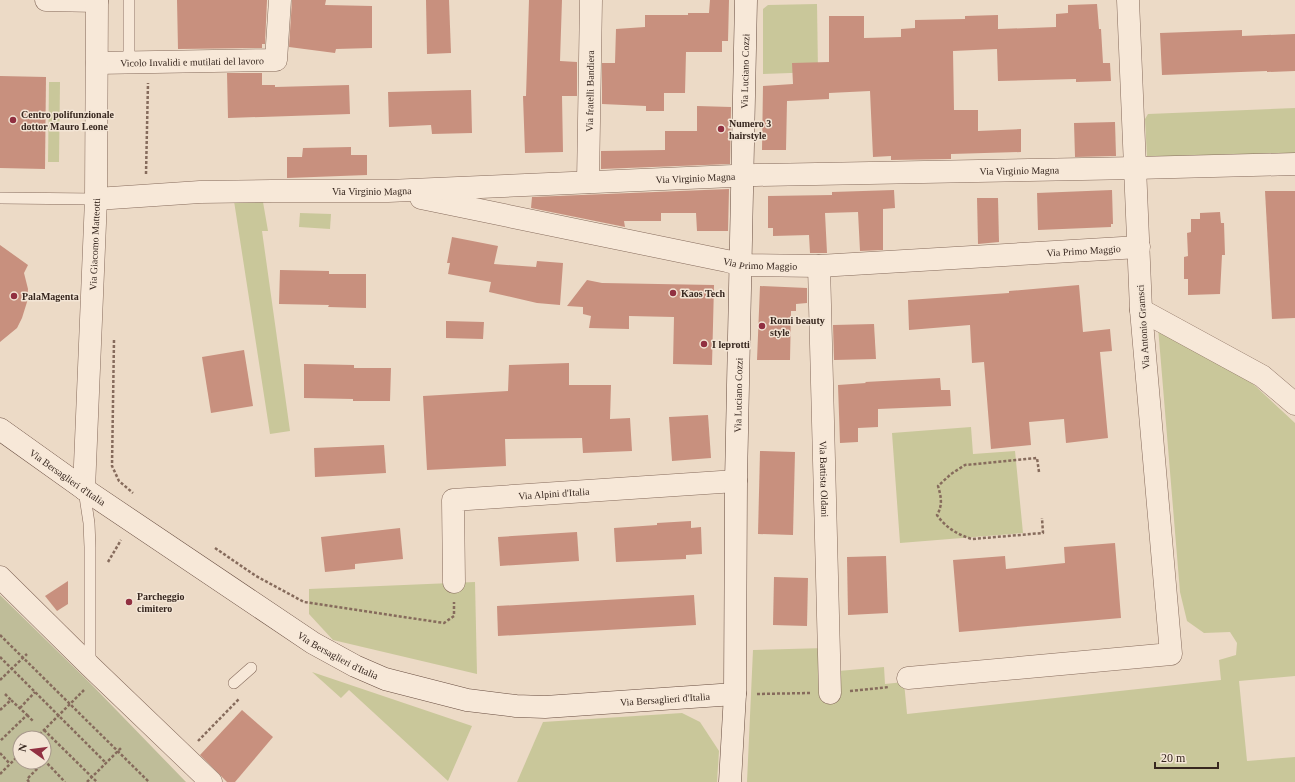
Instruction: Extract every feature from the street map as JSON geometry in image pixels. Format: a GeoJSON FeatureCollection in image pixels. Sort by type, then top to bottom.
{"type":"FeatureCollection","features":[{"type":"Feature","properties":{"kind":"street"},"geometry":{"type":"LineString","coordinates":[[46,0],[97,0]]}},
{"type":"Feature","properties":{"kind":"street","name":"Via Giacomo Matteotti"},"geometry":{"type":"LineString","coordinates":[[84,489],[96,199],[97,0]]}},
{"type":"Feature","properties":{"kind":"street","name":"Vicolo Invalidi e mutilati del lavoro"},"geometry":{"type":"LineString","coordinates":[[97,63],[276,60],[280,0]]}},
{"type":"Feature","properties":{"kind":"street","name":"Via fratelli Bandiera"},"geometry":{"type":"LineString","coordinates":[[588,182],[591,0]]}},
{"type":"Feature","properties":{"kind":"street","name":"Via Luciano Cozzi"},"geometry":{"type":"LineString","coordinates":[[730,782],[735,694],[736,481],[742,265],[746,0]]}},
{"type":"Feature","properties":{"kind":"street","name":"Via Antonio Gramsci"},"geometry":{"type":"LineString","coordinates":[[908,678],[1171,654],[1141,310],[1128,0]]}},
{"type":"Feature","properties":{"kind":"street","name":"Via Virginio Magna"},"geometry":{"type":"LineString","coordinates":[[96,199],[200,192],[388,191],[743,175],[1295,164]]}},
{"type":"Feature","properties":{"kind":"street","name":"Via Primo Maggio"},"geometry":{"type":"LineString","coordinates":[[388,191],[742,265],[819,266],[1139,247]]}},
{"type":"Feature","properties":{"kind":"street","name":"Via Battista Oldani"},"geometry":{"type":"LineString","coordinates":[[819,266],[830,692]]}},
{"type":"Feature","properties":{"kind":"street"},"geometry":{"type":"LineString","coordinates":[[1141,310],[1262,376],[1295,404]]}},
{"type":"Feature","properties":{"kind":"street","name":"Via Bersaglieri d'Italia"},"geometry":{"type":"LineString","coordinates":[[0,429],[132,522],[313,643],[355,666],[385,679],[467,700],[516,706],[545,707],[735,694]]}},
{"type":"Feature","properties":{"kind":"street","name":"Via Alpini d'Italia"},"geometry":{"type":"LineString","coordinates":[[454,582],[453,500],[736,481]]}},
{"type":"Feature","properties":{"kind":"street"},"geometry":{"type":"LineString","coordinates":[[0,577],[211,782]]}},
{"type":"Feature","properties":{"kind":"lane"},"geometry":{"type":"LineString","coordinates":[[129,0],[138,63]]}},
{"type":"Feature","properties":{"kind":"lane"},"geometry":{"type":"LineString","coordinates":[[0,198],[96,199]]}},
{"type":"Feature","properties":{"kind":"lane"},"geometry":{"type":"LineString","coordinates":[[84,489],[89,523],[90,547],[90,666]]}},
{"type":"Feature","properties":{"kind":"lane"},"geometry":{"type":"LineString","coordinates":[[234,683],[251,668]]}},
{"type":"Feature","properties":{"kind":"path"},"geometry":{"type":"LineString","coordinates":[[138,63],[145,195]]}},
{"type":"Feature","properties":{"kind":"path"},"geometry":{"type":"LineString","coordinates":[[114,336],[112,466],[119,481],[135,495]]}},
{"type":"Feature","properties":{"kind":"path"},"geometry":{"type":"LineString","coordinates":[[1039,472],[1037,458],[965,465],[938,486],[941,508],[937,514],[940,519],[960,536],[972,539],[1044,533],[1042,518]]}},
{"type":"Feature","properties":{"kind":"path"},"geometry":{"type":"LineString","coordinates":[[108,562],[132,522]]}},
{"type":"Feature","properties":{"kind":"path"},"geometry":{"type":"LineString","coordinates":[[210,545],[256,576],[289,595],[304,602],[319,605],[444,623],[454,616],[454,582]]}},
{"type":"Feature","properties":{"kind":"path"},"geometry":{"type":"LineString","coordinates":[[0,635],[148,782]]}},
{"type":"Feature","properties":{"kind":"path"},"geometry":{"type":"LineString","coordinates":[[0,680],[26,654]]}},
{"type":"Feature","properties":{"kind":"path"},"geometry":{"type":"LineString","coordinates":[[0,657],[106,763]]}},
{"type":"Feature","properties":{"kind":"path"},"geometry":{"type":"LineString","coordinates":[[44,730],[90,683],[90,666]]}},
{"type":"Feature","properties":{"kind":"path"},"geometry":{"type":"LineString","coordinates":[[20,708],[35,692]]}},
{"type":"Feature","properties":{"kind":"path"},"geometry":{"type":"LineString","coordinates":[[5,694],[33,721]]}},
{"type":"Feature","properties":{"kind":"path"},"geometry":{"type":"LineString","coordinates":[[184,756],[241,697]]}},
{"type":"Feature","properties":{"kind":"path"},"geometry":{"type":"LineString","coordinates":[[0,710],[11,700]]}},
{"type":"Feature","properties":{"kind":"path"},"geometry":{"type":"LineString","coordinates":[[0,741],[27,715]]}},
{"type":"Feature","properties":{"kind":"path"},"geometry":{"type":"LineString","coordinates":[[52,738],[97,782]]}},
{"type":"Feature","properties":{"kind":"path"},"geometry":{"type":"LineString","coordinates":[[88,782],[122,747]]}},
{"type":"Feature","properties":{"kind":"path"},"geometry":{"type":"LineString","coordinates":[[0,753],[10,764],[0,774]]}},
{"type":"Feature","properties":{"kind":"path"},"geometry":{"type":"LineString","coordinates":[[52,768],[65,782]]}},
{"type":"Feature","properties":{"kind":"path"},"geometry":{"type":"LineString","coordinates":[[29,782],[26,779],[36,770]]}},
{"type":"Feature","properties":{"kind":"shaded area"},"geometry":{"type":"Polygon","coordinates":[[[817,4],[818,72],[763,74],[763,9],[768,5],[817,4]]]}},
{"type":"Feature","properties":{"kind":"shaded area"},"geometry":{"type":"Polygon","coordinates":[[[49,82],[60,82],[59,162],[48,162],[49,82]]]}},
{"type":"Feature","properties":{"kind":"shaded area"},"geometry":{"type":"Polygon","coordinates":[[[1295,108],[1295,156],[1147,157],[1145,119],[1148,114],[1295,108]]]}},
{"type":"Feature","properties":{"kind":"shaded area"},"geometry":{"type":"Polygon","coordinates":[[[234,201],[263,202],[268,231],[262,231],[290,431],[270,434],[234,201]]]}},
{"type":"Feature","properties":{"kind":"shaded area"},"geometry":{"type":"Polygon","coordinates":[[[300,213],[331,214],[330,229],[299,227],[300,213]]]}},
{"type":"Feature","properties":{"kind":"shaded area"},"geometry":{"type":"Polygon","coordinates":[[[1158,327],[1252,383],[1295,423],[1295,676],[1239,681],[1247,761],[1295,757],[1295,782],[747,782],[753,650],[825,648],[827,672],[884,667],[885,684],[904,682],[907,714],[1221,680],[1219,660],[1236,655],[1237,643],[1230,632],[1204,633],[1187,621],[1180,592],[1158,327]]]}},
{"type":"Feature","properties":{"kind":"shaded area"},"geometry":{"type":"Polygon","coordinates":[[[971,427],[973,454],[1015,451],[1023,533],[900,543],[892,433],[971,427]]]}},
{"type":"Feature","properties":{"kind":"shaded area"},"geometry":{"type":"Polygon","coordinates":[[[475,582],[477,674],[333,640],[309,614],[309,589],[475,582]]]}},
{"type":"Feature","properties":{"kind":"shaded area"},"geometry":{"type":"Polygon","coordinates":[[[0,595],[90,683],[186,782],[0,782],[0,595]]]}},
{"type":"Feature","properties":{"kind":"shaded area"},"geometry":{"type":"Polygon","coordinates":[[[312,672],[472,726],[448,781],[349,690],[341,698],[312,672]]]}},
{"type":"Feature","properties":{"kind":"shaded area"},"geometry":{"type":"Polygon","coordinates":[[[682,713],[700,722],[719,751],[717,782],[517,782],[543,722],[682,713]]]}},
{"type":"Feature","properties":{"kind":"building"},"geometry":{"type":"Polygon","coordinates":[[[177,0],[267,0],[265,44],[262,44],[262,48],[178,49],[177,0]]]}},
{"type":"Feature","properties":{"kind":"building"},"geometry":{"type":"Polygon","coordinates":[[[292,0],[326,0],[325,5],[372,6],[372,48],[336,49],[335,53],[289,47],[292,0]]]}},
{"type":"Feature","properties":{"kind":"building"},"geometry":{"type":"Polygon","coordinates":[[[426,0],[449,0],[451,53],[427,54],[426,0]]]}},
{"type":"Feature","properties":{"kind":"building"},"geometry":{"type":"Polygon","coordinates":[[[529,0],[562,0],[560,61],[577,62],[577,96],[562,96],[563,152],[525,153],[523,96],[526,96],[529,0]]]}},
{"type":"Feature","properties":{"kind":"building"},"geometry":{"type":"Polygon","coordinates":[[[710,0],[729,0],[728,41],[722,41],[722,52],[686,52],[685,93],[664,93],[664,111],[646,111],[646,106],[602,104],[602,63],[615,63],[616,29],[645,27],[645,15],[688,15],[688,13],[709,13],[710,0]]]}},
{"type":"Feature","properties":{"kind":"building"},"geometry":{"type":"Polygon","coordinates":[[[1097,4],[1099,29],[1101,29],[1103,63],[1110,63],[1111,81],[1076,82],[1076,79],[998,81],[997,49],[953,51],[954,110],[978,110],[978,131],[1021,129],[1021,152],[951,154],[951,159],[891,160],[891,156],[873,157],[870,91],[829,93],[829,99],[787,101],[786,150],[762,150],[763,86],[793,84],[792,63],[829,62],[829,16],[864,16],[864,38],[901,37],[901,29],[915,28],[915,20],[965,19],[965,16],[998,15],[998,29],[1056,27],[1056,14],[1068,13],[1068,5],[1097,4]]]}},
{"type":"Feature","properties":{"kind":"building"},"geometry":{"type":"Polygon","coordinates":[[[1242,30],[1242,36],[1295,34],[1295,71],[1162,75],[1160,33],[1242,30]]]}},
{"type":"Feature","properties":{"kind":"building"},"geometry":{"type":"Polygon","coordinates":[[[227,73],[262,73],[262,85],[275,85],[275,87],[349,85],[350,114],[228,118],[227,73]]]}},
{"type":"Feature","properties":{"kind":"building"},"geometry":{"type":"Polygon","coordinates":[[[0,76],[46,77],[45,169],[0,168],[0,76]]]}},
{"type":"Feature","properties":{"kind":"building"},"geometry":{"type":"Polygon","coordinates":[[[471,90],[472,133],[432,134],[431,125],[389,127],[388,92],[471,90]]]}},
{"type":"Feature","properties":{"kind":"building"},"geometry":{"type":"Polygon","coordinates":[[[697,106],[731,107],[730,164],[601,169],[601,151],[665,150],[665,131],[697,131],[697,106]]]}},
{"type":"Feature","properties":{"kind":"building"},"geometry":{"type":"Polygon","coordinates":[[[1115,122],[1116,156],[1075,157],[1074,123],[1115,122]]]}},
{"type":"Feature","properties":{"kind":"building"},"geometry":{"type":"Polygon","coordinates":[[[351,147],[351,155],[367,155],[367,175],[287,178],[287,157],[302,157],[303,148],[351,147]]]}},
{"type":"Feature","properties":{"kind":"building"},"geometry":{"type":"Polygon","coordinates":[[[729,189],[728,231],[697,231],[696,213],[661,213],[661,221],[624,221],[625,227],[531,208],[532,197],[729,189]]]}},
{"type":"Feature","properties":{"kind":"building"},"geometry":{"type":"Polygon","coordinates":[[[894,190],[895,208],[883,209],[883,250],[860,251],[858,212],[825,213],[827,253],[810,253],[809,235],[773,236],[773,228],[768,228],[768,196],[832,195],[832,192],[894,190]]]}},
{"type":"Feature","properties":{"kind":"building"},"geometry":{"type":"Polygon","coordinates":[[[1112,190],[1113,224],[1111,224],[1111,227],[1038,230],[1037,193],[1112,190]]]}},
{"type":"Feature","properties":{"kind":"building"},"geometry":{"type":"Polygon","coordinates":[[[1265,191],[1295,191],[1295,318],[1272,319],[1265,191]]]}},
{"type":"Feature","properties":{"kind":"building"},"geometry":{"type":"Polygon","coordinates":[[[977,198],[998,198],[999,242],[978,244],[977,198]]]}},
{"type":"Feature","properties":{"kind":"building"},"geometry":{"type":"Polygon","coordinates":[[[1220,212],[1221,223],[1224,223],[1225,255],[1222,255],[1220,294],[1188,295],[1188,279],[1184,279],[1184,257],[1188,256],[1187,233],[1191,232],[1191,219],[1200,219],[1200,213],[1220,212]]]}},
{"type":"Feature","properties":{"kind":"building"},"geometry":{"type":"Polygon","coordinates":[[[452,237],[498,246],[494,264],[536,267],[537,261],[563,263],[560,305],[537,303],[489,292],[491,282],[448,274],[450,263],[447,263],[452,237]]]}},
{"type":"Feature","properties":{"kind":"building","name":"PalaMagenta"},"geometry":{"type":"Polygon","coordinates":[[[0,245],[28,265],[24,273],[28,289],[27,302],[17,328],[0,342],[0,245]]]}},
{"type":"Feature","properties":{"kind":"building"},"geometry":{"type":"Polygon","coordinates":[[[280,270],[329,271],[329,274],[366,274],[366,308],[328,307],[329,305],[279,304],[280,270]]]}},
{"type":"Feature","properties":{"kind":"building"},"geometry":{"type":"Polygon","coordinates":[[[587,280],[602,283],[714,285],[712,365],[673,364],[674,317],[629,316],[629,329],[589,328],[591,316],[583,314],[583,307],[567,306],[587,280]]]}},
{"type":"Feature","properties":{"kind":"building"},"geometry":{"type":"Polygon","coordinates":[[[1079,285],[1083,332],[1110,329],[1112,351],[1100,352],[1108,438],[1066,443],[1064,419],[1029,422],[1031,445],[991,449],[984,362],[972,363],[970,325],[909,330],[908,300],[1009,293],[1009,291],[1079,285]]]}},
{"type":"Feature","properties":{"kind":"building"},"geometry":{"type":"Polygon","coordinates":[[[760,286],[807,288],[807,303],[796,304],[796,311],[791,311],[790,360],[757,360],[760,286]]]}},
{"type":"Feature","properties":{"kind":"building"},"geometry":{"type":"Polygon","coordinates":[[[446,321],[484,322],[483,339],[446,338],[446,321]]]}},
{"type":"Feature","properties":{"kind":"building"},"geometry":{"type":"Polygon","coordinates":[[[874,324],[876,359],[834,360],[833,325],[874,324]]]}},
{"type":"Feature","properties":{"kind":"building"},"geometry":{"type":"Polygon","coordinates":[[[244,350],[253,406],[211,413],[202,357],[244,350]]]}},
{"type":"Feature","properties":{"kind":"building"},"geometry":{"type":"Polygon","coordinates":[[[569,363],[569,385],[611,385],[610,419],[630,418],[632,451],[583,453],[582,438],[505,439],[506,466],[427,470],[423,396],[508,391],[509,365],[569,363]]]}},
{"type":"Feature","properties":{"kind":"building"},"geometry":{"type":"Polygon","coordinates":[[[304,364],[354,365],[354,368],[391,368],[390,401],[353,401],[353,399],[304,398],[304,364]]]}},
{"type":"Feature","properties":{"kind":"building"},"geometry":{"type":"Polygon","coordinates":[[[940,378],[941,390],[950,390],[951,406],[878,409],[878,427],[858,428],[858,442],[840,443],[838,385],[940,378]]]}},
{"type":"Feature","properties":{"kind":"building"},"geometry":{"type":"Polygon","coordinates":[[[708,415],[711,458],[672,461],[669,417],[708,415]]]}},
{"type":"Feature","properties":{"kind":"building"},"geometry":{"type":"Polygon","coordinates":[[[384,445],[386,473],[315,477],[314,448],[384,445]]]}},
{"type":"Feature","properties":{"kind":"building"},"geometry":{"type":"Polygon","coordinates":[[[760,451],[795,452],[793,535],[758,534],[760,451]]]}},
{"type":"Feature","properties":{"kind":"building"},"geometry":{"type":"Polygon","coordinates":[[[691,521],[691,528],[701,527],[702,554],[686,555],[686,559],[616,562],[614,528],[691,521]]]}},
{"type":"Feature","properties":{"kind":"building"},"geometry":{"type":"Polygon","coordinates":[[[400,528],[403,559],[355,564],[355,569],[325,572],[321,537],[400,528]]]}},
{"type":"Feature","properties":{"kind":"building"},"geometry":{"type":"Polygon","coordinates":[[[577,532],[579,561],[500,566],[498,537],[577,532]]]}},
{"type":"Feature","properties":{"kind":"building"},"geometry":{"type":"Polygon","coordinates":[[[1115,543],[1121,618],[959,632],[953,560],[1005,556],[1006,569],[1065,563],[1064,547],[1115,543]]]}},
{"type":"Feature","properties":{"kind":"building"},"geometry":{"type":"Polygon","coordinates":[[[886,556],[888,613],[848,615],[847,557],[886,556]]]}},
{"type":"Feature","properties":{"kind":"building"},"geometry":{"type":"Polygon","coordinates":[[[774,577],[808,578],[807,626],[773,625],[774,577]]]}},
{"type":"Feature","properties":{"kind":"building"},"geometry":{"type":"Polygon","coordinates":[[[68,581],[68,604],[57,611],[45,596],[68,581]]]}},
{"type":"Feature","properties":{"kind":"building"},"geometry":{"type":"Polygon","coordinates":[[[694,595],[696,625],[498,636],[497,606],[694,595]]]}},
{"type":"Feature","properties":{"kind":"building"},"geometry":{"type":"Polygon","coordinates":[[[242,710],[273,737],[235,782],[227,782],[200,755],[242,710]]]}},
{"type":"Feature","properties":{"kind":"place","name":"Centro polifunzionale dottor Mauro Leone"},"geometry":{"type":"Point","coordinates":[13,120]}},
{"type":"Feature","properties":{"kind":"place","name":"Numero 3 hairstyle"},"geometry":{"type":"Point","coordinates":[721,129]}},
{"type":"Feature","properties":{"kind":"place","name":"Kaos Tech"},"geometry":{"type":"Point","coordinates":[673,293]}},
{"type":"Feature","properties":{"kind":"place","name":"PalaMagenta"},"geometry":{"type":"Point","coordinates":[14,296]}},
{"type":"Feature","properties":{"kind":"place","name":"Romi beauty style"},"geometry":{"type":"Point","coordinates":[762,326]}},
{"type":"Feature","properties":{"kind":"place","name":"I leprotti"},"geometry":{"type":"Point","coordinates":[704,344]}},
{"type":"Feature","properties":{"kind":"place","name":"Parcheggio cimitero"},"geometry":{"type":"Point","coordinates":[129,602]}}]}
